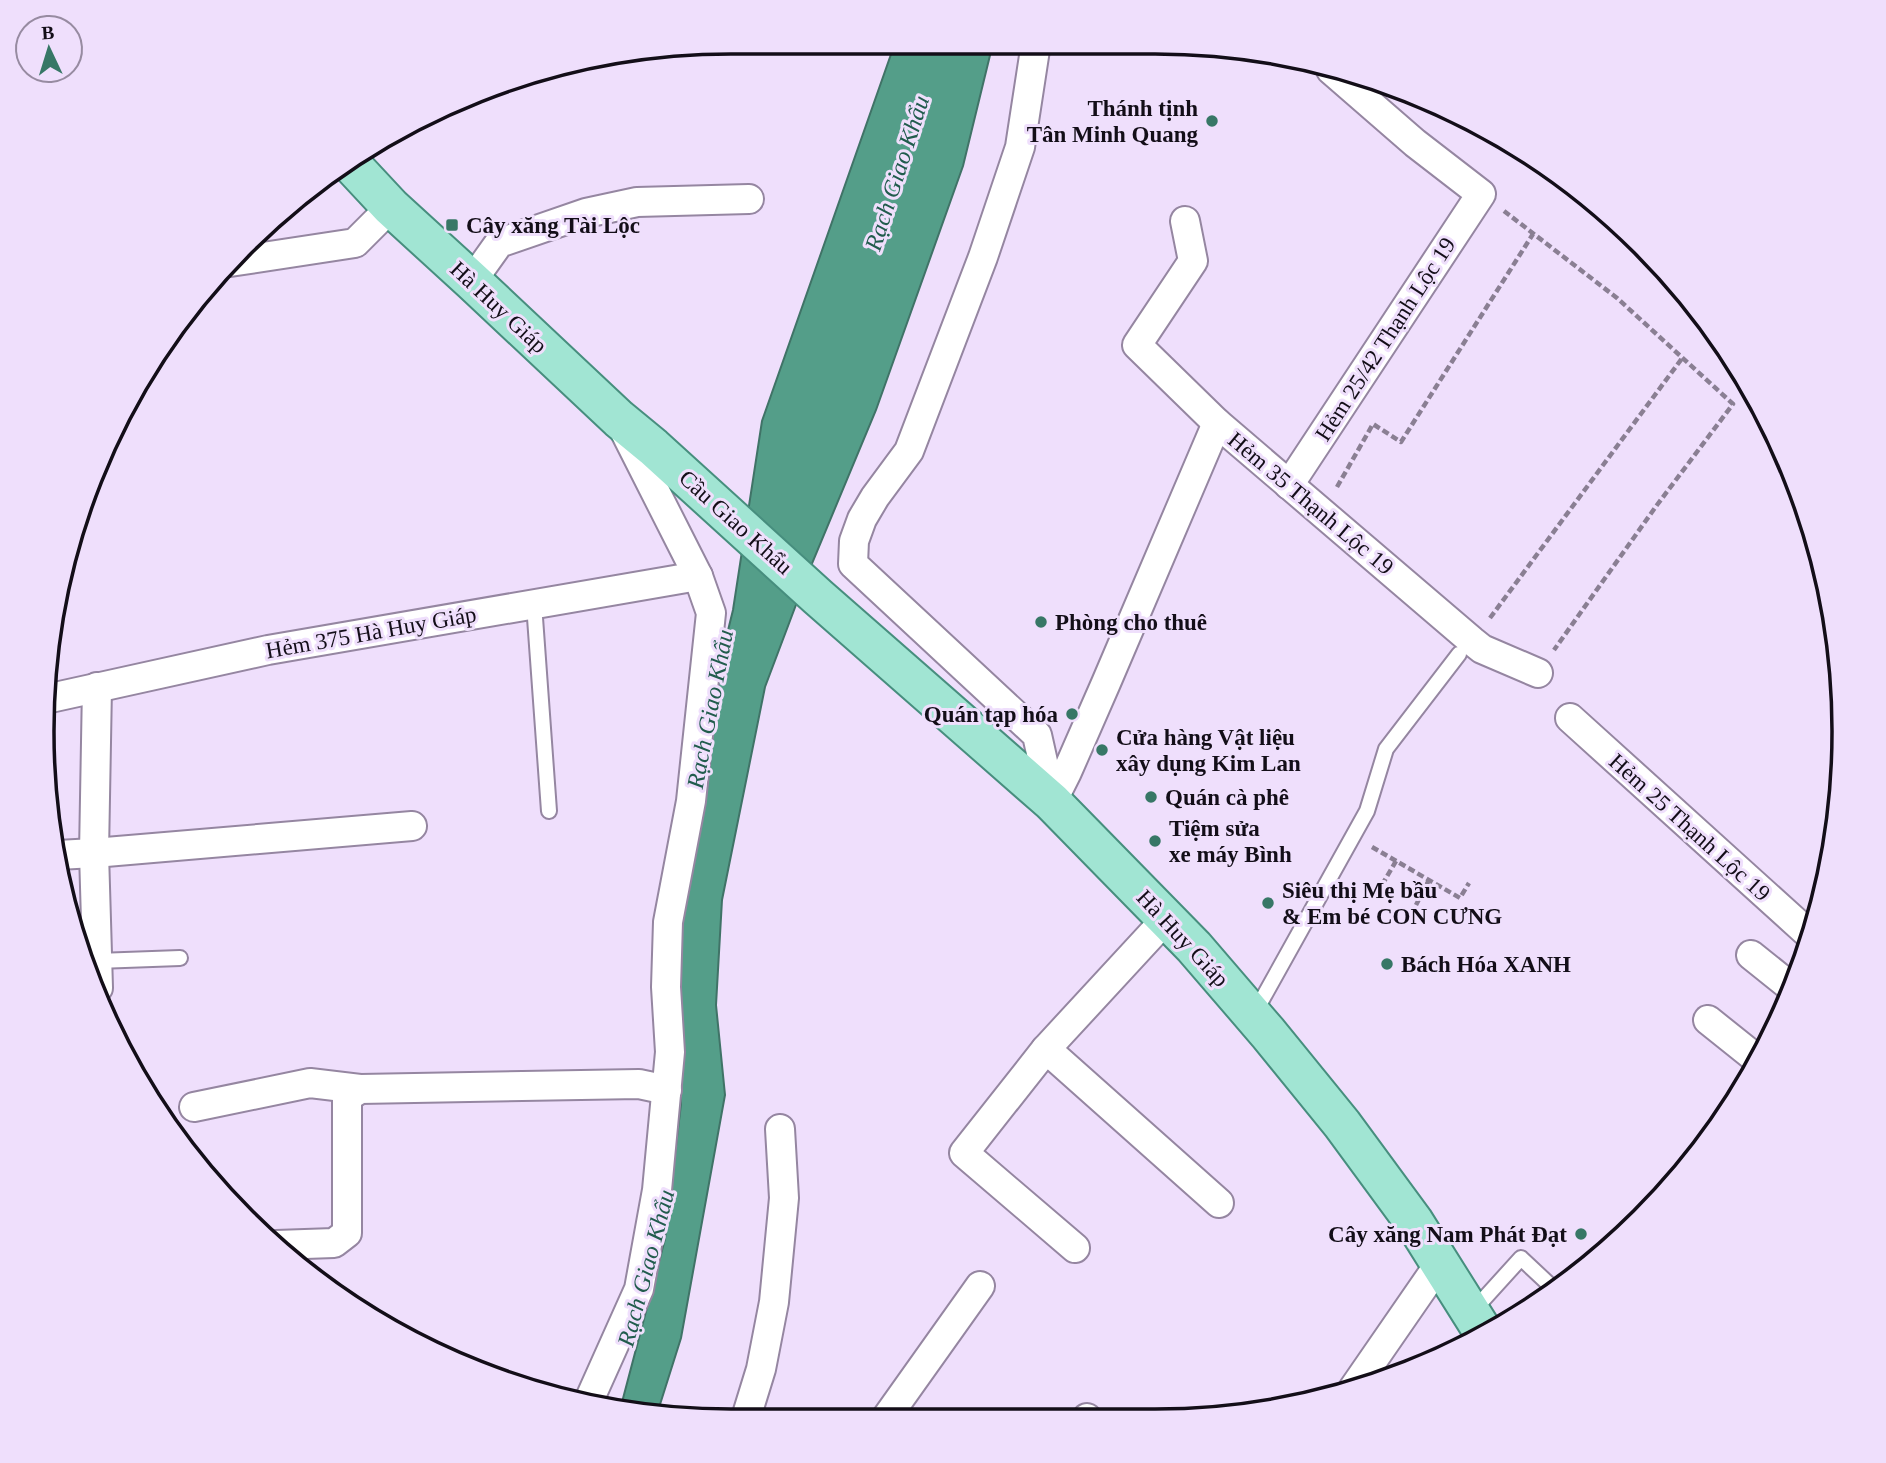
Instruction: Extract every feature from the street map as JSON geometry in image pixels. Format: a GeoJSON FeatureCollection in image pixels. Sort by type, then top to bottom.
{"type":"FeatureCollection","features":[{"type":"Feature","properties":{"kind":"main road","name":"Hà Huy Giáp"},"geometry":{"type":"LineString","coordinates":[[355,168],[391,207],[619,419],[653,447]]}},
{"type":"Feature","properties":{"kind":"main road","name":"Cầu Giao Khẩu"},"geometry":{"type":"LineString","coordinates":[[653,447],[818,597]]}},
{"type":"Feature","properties":{"kind":"main road","name":"Hà Huy Giáp"},"geometry":{"type":"LineString","coordinates":[[818,597],[1052,802],[1194,947],[1342,1125],[1414,1222],[1478,1324]]}},
{"type":"Feature","properties":{"kind":"street"},"geometry":{"type":"LineString","coordinates":[[1034,54],[1020,147],[983,257],[909,451],[862,519],[854,541],[853,564],[1037,735],[1052,802]]}},
{"type":"Feature","properties":{"kind":"street"},"geometry":{"type":"LineString","coordinates":[[1346,82],[1415,143],[1481,194]]}},
{"type":"Feature","properties":{"kind":"street","name":"Hẻm 25/42 Thạnh Lộc 19"},"geometry":{"type":"LineString","coordinates":[[1289,485],[1481,194]]}},
{"type":"Feature","properties":{"kind":"street"},"geometry":{"type":"LineString","coordinates":[[472,281],[499,243],[586,213],[637,202],[749,200]]}},
{"type":"Feature","properties":{"kind":"street"},"geometry":{"type":"LineString","coordinates":[[247,259],[355,243],[391,207]]}},
{"type":"Feature","properties":{"kind":"street"},"geometry":{"type":"LineString","coordinates":[[1185,221],[1193,261],[1137,345],[1217,423]]}},
{"type":"Feature","properties":{"kind":"street"},"geometry":{"type":"LineString","coordinates":[[592,1394],[639,1289],[657,1190],[670,1052],[666,987],[668,922],[691,801],[711,613],[698,576],[619,419]]}},
{"type":"Feature","properties":{"kind":"street","name":"Hẻm 35 Thạnh Lộc 19"},"geometry":{"type":"LineString","coordinates":[[1052,802],[1217,423],[1322,513],[1466,648],[1482,649],[1538,673]]}},
{"type":"Feature","properties":{"kind":"street","name":"Hẻm 375 Hà Huy Giáp"},"geometry":{"type":"LineString","coordinates":[[56,697],[268,649],[698,576]]}},
{"type":"Feature","properties":{"kind":"street"},"geometry":{"type":"LineString","coordinates":[[96,964],[94,853],[97,687]]}},
{"type":"Feature","properties":{"kind":"street","name":"Hẻm 25 Thạnh Lộc 19"},"geometry":{"type":"LineString","coordinates":[[1570,718],[1802,928]]}},
{"type":"Feature","properties":{"kind":"street"},"geometry":{"type":"LineString","coordinates":[[66,855],[412,826]]}},
{"type":"Feature","properties":{"kind":"street"},"geometry":{"type":"LineString","coordinates":[[1075,1248],[964,1153],[1046,1049],[1166,919]]}},
{"type":"Feature","properties":{"kind":"street"},"geometry":{"type":"LineString","coordinates":[[1751,954],[1784,981]]}},
{"type":"Feature","properties":{"kind":"street"},"geometry":{"type":"LineString","coordinates":[[1708,1020],[1750,1054]]}},
{"type":"Feature","properties":{"kind":"street"},"geometry":{"type":"LineString","coordinates":[[1046,1049],[1219,1203]]}},
{"type":"Feature","properties":{"kind":"street"},"geometry":{"type":"LineString","coordinates":[[194,1107],[310,1083],[360,1090],[639,1084],[667,1090]]}},
{"type":"Feature","properties":{"kind":"street"},"geometry":{"type":"LineString","coordinates":[[289,1245],[334,1243],[346,1233],[347,1097],[360,1090]]}},
{"type":"Feature","properties":{"kind":"street"},"geometry":{"type":"LineString","coordinates":[[749,1409],[761,1369],[774,1302],[784,1198],[780,1129]]}},
{"type":"Feature","properties":{"kind":"street"},"geometry":{"type":"LineString","coordinates":[[1362,1376],[1440,1263]]}},
{"type":"Feature","properties":{"kind":"street"},"geometry":{"type":"LineString","coordinates":[[892,1409],[980,1286]]}},
{"type":"Feature","properties":{"kind":"lane"},"geometry":{"type":"LineString","coordinates":[[534,604],[550,811]]}},
{"type":"Feature","properties":{"kind":"lane"},"geometry":{"type":"LineString","coordinates":[[1253,1015],[1367,811],[1386,749],[1466,648]]}},
{"type":"Feature","properties":{"kind":"lane"},"geometry":{"type":"LineString","coordinates":[[99,972],[180,958]]}},
{"type":"Feature","properties":{"kind":"lane"},"geometry":{"type":"LineString","coordinates":[[1478,1324],[1521,1258],[1548,1283]]}},
{"type":"Feature","properties":{"kind":"path"},"geometry":{"type":"LineString","coordinates":[[1481,194],[1617,298],[1733,404],[1657,505],[1538,673]]}},
{"type":"Feature","properties":{"kind":"path"},"geometry":{"type":"LineString","coordinates":[[1322,513],[1373,424],[1401,442],[1533,234]]}},
{"type":"Feature","properties":{"kind":"path"},"geometry":{"type":"LineString","coordinates":[[1466,648],[1683,357]]}},
{"type":"Feature","properties":{"kind":"path"},"geometry":{"type":"LineString","coordinates":[[1353,837],[1460,898],[1469,883]]}},
{"type":"Feature","properties":{"kind":"path"},"geometry":{"type":"LineString","coordinates":[[1381,885],[1395,861]]}},
{"type":"Feature","properties":{"kind":"path"},"geometry":{"type":"LineString","coordinates":[[1416,905],[1429,880]]}},
{"type":"Feature","properties":{"kind":"water","name":"Rạch Giao Khẩu"},"geometry":{"type":"Polygon","coordinates":[[[891,54],[990,54],[963,166],[876,410],[808,573],[765,687],[722,900],[716,1005],[725,1095],[681,1338],[660,1405],[643,1403],[623,1400],[665,1239],[681,1104],[670,967],[705,724],[733,610],[762,421],[891,54]]]}},
{"type":"Feature","properties":{"kind":"place","name":"Thánh tịnh Tân Minh Quang"},"geometry":{"type":"Point","coordinates":[1212,121]}},
{"type":"Feature","properties":{"kind":"place","name":"Cây xăng Tài Lộc"},"geometry":{"type":"Point","coordinates":[452,225]}},
{"type":"Feature","properties":{"kind":"place","name":"Phòng cho thuê"},"geometry":{"type":"Point","coordinates":[1041,622]}},
{"type":"Feature","properties":{"kind":"place","name":"Quán tạp hóa"},"geometry":{"type":"Point","coordinates":[1072,714]}},
{"type":"Feature","properties":{"kind":"place","name":"Cửa hàng Vật liệu xây dụng Kim Lan"},"geometry":{"type":"Point","coordinates":[1102,750]}},
{"type":"Feature","properties":{"kind":"place","name":"Quán cà phê"},"geometry":{"type":"Point","coordinates":[1151,797]}},
{"type":"Feature","properties":{"kind":"place","name":"Tiệm sửa xe máy Bình"},"geometry":{"type":"Point","coordinates":[1155,841]}},
{"type":"Feature","properties":{"kind":"place","name":"Siêu thị Mẹ bầu & Em bé CON CƯNG"},"geometry":{"type":"Point","coordinates":[1268,903]}},
{"type":"Feature","properties":{"kind":"place","name":"Bách Hóa XANH"},"geometry":{"type":"Point","coordinates":[1387,964]}},
{"type":"Feature","properties":{"kind":"place","name":"Cây xăng Nam Phát Đạt"},"geometry":{"type":"Point","coordinates":[1581,1234]}}]}
